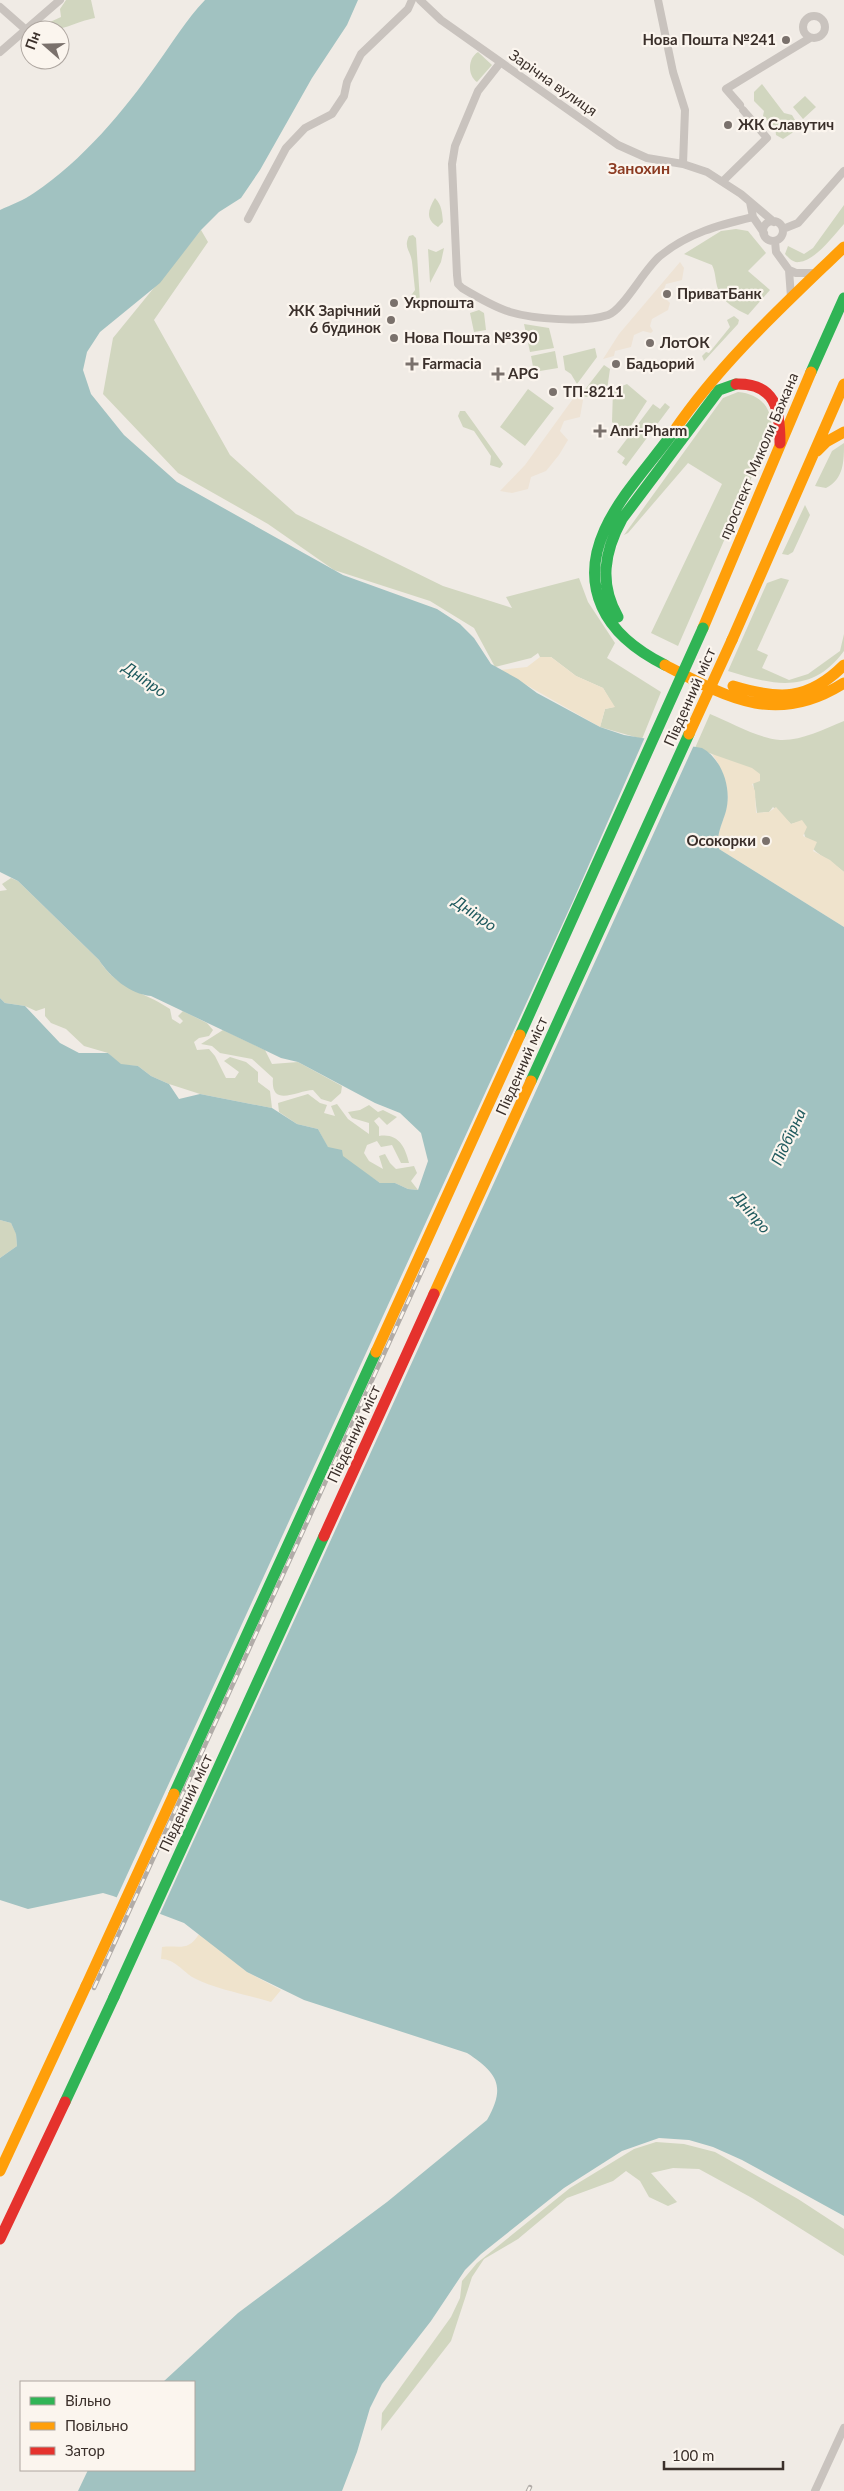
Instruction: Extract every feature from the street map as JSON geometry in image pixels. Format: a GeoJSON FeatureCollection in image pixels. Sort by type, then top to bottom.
{"type":"FeatureCollection","features":[{"type":"Feature","properties":{"kind":"highway"},"geometry":{"type":"LineString","coordinates":[[844,248],[791,298],[714,377],[612,515],[597,550],[594,570],[595,588],[605,614],[632,646],[658,662],[724,693],[760,705],[792,706],[829,694],[844,683]]}},
{"type":"Feature","properties":{"kind":"highway","name":"проспект Миколи Бажана"},"geometry":{"type":"LineString","coordinates":[[703,628],[780,443],[844,298]]}},
{"type":"Feature","properties":{"kind":"highway"},"geometry":{"type":"LineString","coordinates":[[780,443],[779,412],[766,393],[749,384],[728,385],[719,390],[622,519],[611,537],[606,556],[604,576],[606,592],[613,610],[624,626],[649,647],[725,684],[770,696],[803,693],[819,686],[844,665]]}},
{"type":"Feature","properties":{"kind":"highway"},"geometry":{"type":"LineString","coordinates":[[812,457],[844,384]]}},
{"type":"Feature","properties":{"kind":"highway"},"geometry":{"type":"LineString","coordinates":[[812,457],[826,442],[844,432]]}},
{"type":"Feature","properties":{"kind":"highway","name":"Південний міст"},"geometry":{"type":"LineString","coordinates":[[0,2239],[118,1988],[732,640],[812,457]]}},
{"type":"Feature","properties":{"kind":"highway","name":"Південний міст"},"geometry":{"type":"LineString","coordinates":[[0,2171],[580,904],[703,628]]}},
{"type":"Feature","properties":{"kind":"street"},"geometry":{"type":"LineString","coordinates":[[37,20],[60,0]]}},
{"type":"Feature","properties":{"kind":"street"},"geometry":{"type":"LineString","coordinates":[[248,219],[286,148],[305,128],[332,114],[344,96],[347,82],[361,54],[408,9],[412,0]]}},
{"type":"Feature","properties":{"kind":"street","name":"Зарічна вулиця"},"geometry":{"type":"LineString","coordinates":[[420,0],[441,20],[618,145],[647,158],[699,168],[723,181],[774,222],[780,224],[783,229]]}},
{"type":"Feature","properties":{"kind":"street"},"geometry":{"type":"LineString","coordinates":[[658,0],[673,72],[685,110],[683,164]]}},
{"type":"Feature","properties":{"kind":"street"},"geometry":{"type":"LineString","coordinates":[[0,7],[20,24]]}},
{"type":"Feature","properties":{"kind":"street"},"geometry":{"type":"LineString","coordinates":[[0,52],[20,34]]}},
{"type":"Feature","properties":{"kind":"street"},"geometry":{"type":"LineString","coordinates":[[723,181],[767,138],[726,89],[810,38]]}},
{"type":"Feature","properties":{"kind":"street"},"geometry":{"type":"LineString","coordinates":[[500,63],[478,91],[455,146],[452,164],[457,275],[458,284],[462,288],[512,312],[567,320],[609,315],[632,292],[660,256],[693,234],[712,227],[753,218]]}},
{"type":"Feature","properties":{"kind":"street"},"geometry":{"type":"LineString","coordinates":[[775,241],[782,236],[783,229],[798,223],[844,171]]}},
{"type":"Feature","properties":{"kind":"street"},"geometry":{"type":"LineString","coordinates":[[750,202],[753,218],[767,238],[775,241]]}},
{"type":"Feature","properties":{"kind":"street"},"geometry":{"type":"LineString","coordinates":[[764,233],[766,225],[774,222]]}},
{"type":"Feature","properties":{"kind":"street"},"geometry":{"type":"LineString","coordinates":[[775,241],[776,252],[789,270],[796,273],[818,272]]}},
{"type":"Feature","properties":{"kind":"street"},"geometry":{"type":"LineString","coordinates":[[789,270],[791,298]]}},
{"type":"Feature","properties":{"kind":"street"},"geometry":{"type":"LineString","coordinates":[[815,2491],[844,2428]]}},
{"type":"Feature","properties":{"kind":"green space"},"geometry":{"type":"Polygon","coordinates":[[[66,0],[91,0],[95,18],[70,26],[70,20],[54,20],[61,17],[60,9],[66,0]]]}},
{"type":"Feature","properties":{"kind":"green space"},"geometry":{"type":"Polygon","coordinates":[[[478,52],[492,65],[477,82],[470,71],[470,67],[472,58],[478,52]]]}},
{"type":"Feature","properties":{"kind":"green space"},"geometry":{"type":"Polygon","coordinates":[[[762,84],[784,113],[792,115],[795,120],[795,131],[783,139],[776,135],[775,125],[771,125],[763,116],[764,111],[754,101],[754,92],[762,84]]]}},
{"type":"Feature","properties":{"kind":"green space"},"geometry":{"type":"Polygon","coordinates":[[[805,96],[816,107],[803,119],[793,107],[805,96]]]}},
{"type":"Feature","properties":{"kind":"green space"},"geometry":{"type":"Polygon","coordinates":[[[435,198],[440,206],[443,219],[443,222],[438,227],[429,217],[435,198]]]}},
{"type":"Feature","properties":{"kind":"green space"},"geometry":{"type":"Polygon","coordinates":[[[844,205],[844,224],[817,253],[805,261],[797,262],[791,260],[785,254],[788,246],[804,254],[813,248],[844,205]]]}},
{"type":"Feature","properties":{"kind":"green space"},"geometry":{"type":"Polygon","coordinates":[[[736,229],[748,231],[766,253],[748,271],[770,290],[748,315],[730,305],[720,294],[712,265],[684,254],[721,231],[736,229]]]}},
{"type":"Feature","properties":{"kind":"green space"},"geometry":{"type":"Polygon","coordinates":[[[201,230],[208,242],[154,320],[230,455],[296,514],[443,586],[512,608],[506,597],[579,578],[588,602],[615,643],[607,658],[661,692],[642,739],[600,727],[605,709],[614,707],[603,688],[576,676],[551,657],[540,657],[538,653],[531,658],[495,667],[474,628],[430,601],[334,570],[268,524],[178,473],[103,394],[113,338],[201,230]]]}},
{"type":"Feature","properties":{"kind":"green space"},"geometry":{"type":"Polygon","coordinates":[[[413,235],[416,238],[420,302],[415,305],[410,302],[410,297],[415,290],[411,258],[407,244],[409,236],[413,235]]]}},
{"type":"Feature","properties":{"kind":"green space"},"geometry":{"type":"Polygon","coordinates":[[[444,248],[441,262],[430,283],[428,249],[436,252],[444,248]]]}},
{"type":"Feature","properties":{"kind":"green space"},"geometry":{"type":"Polygon","coordinates":[[[479,310],[484,313],[486,330],[474,332],[470,313],[479,310]]]}},
{"type":"Feature","properties":{"kind":"green space"},"geometry":{"type":"Polygon","coordinates":[[[734,316],[739,320],[738,324],[704,361],[702,356],[706,352],[709,353],[730,327],[727,320],[734,316]]]}},
{"type":"Feature","properties":{"kind":"green space"},"geometry":{"type":"Polygon","coordinates":[[[524,324],[549,328],[554,348],[530,352],[524,324]]]}},
{"type":"Feature","properties":{"kind":"green space"},"geometry":{"type":"Polygon","coordinates":[[[595,348],[597,357],[577,384],[571,374],[565,370],[563,356],[595,348]]]}},
{"type":"Feature","properties":{"kind":"green space"},"geometry":{"type":"Polygon","coordinates":[[[555,351],[558,368],[534,372],[531,356],[555,351]]]}},
{"type":"Feature","properties":{"kind":"green space"},"geometry":{"type":"Polygon","coordinates":[[[604,365],[610,369],[607,390],[602,394],[583,396],[583,392],[604,365]]]}},
{"type":"Feature","properties":{"kind":"green space"},"geometry":{"type":"Polygon","coordinates":[[[627,384],[647,401],[625,435],[612,422],[613,390],[627,384]]]}},
{"type":"Feature","properties":{"kind":"green space"},"geometry":{"type":"Polygon","coordinates":[[[528,389],[554,408],[525,446],[500,427],[528,389]]]}},
{"type":"Feature","properties":{"kind":"green space"},"geometry":{"type":"Polygon","coordinates":[[[738,392],[753,396],[764,404],[770,417],[771,433],[678,646],[651,633],[722,484],[688,463],[628,533],[624,535],[723,398],[738,392]]]}},
{"type":"Feature","properties":{"kind":"green space"},"geometry":{"type":"Polygon","coordinates":[[[665,403],[670,407],[626,466],[622,463],[625,458],[617,452],[653,404],[660,409],[665,403]]]}},
{"type":"Feature","properties":{"kind":"green space"},"geometry":{"type":"Polygon","coordinates":[[[460,411],[465,411],[503,464],[500,468],[490,465],[491,456],[474,431],[463,427],[458,416],[460,411]]]}},
{"type":"Feature","properties":{"kind":"green space"},"geometry":{"type":"Polygon","coordinates":[[[844,443],[840,475],[826,488],[815,486],[832,451],[844,443]]]}},
{"type":"Feature","properties":{"kind":"green space"},"geometry":{"type":"Polygon","coordinates":[[[805,505],[810,515],[793,552],[788,555],[782,554],[805,505]]]}},
{"type":"Feature","properties":{"kind":"green space"},"geometry":{"type":"Polygon","coordinates":[[[781,578],[789,580],[757,650],[768,655],[762,668],[789,680],[808,674],[840,651],[844,634],[844,651],[832,665],[819,675],[790,683],[760,680],[728,671],[767,583],[781,578]]]}},
{"type":"Feature","properties":{"kind":"green space"},"geometry":{"type":"Polygon","coordinates":[[[710,714],[754,733],[780,740],[804,737],[844,721],[844,872],[816,851],[806,840],[802,821],[791,824],[773,807],[769,812],[757,813],[753,782],[712,754],[695,748],[710,714]]]}},
{"type":"Feature","properties":{"kind":"green space"},"geometry":{"type":"Polygon","coordinates":[[[11,878],[18,881],[123,984],[170,1009],[172,1019],[180,1024],[183,1021],[178,1016],[183,1011],[207,1023],[213,1030],[209,1036],[199,1038],[194,1042],[197,1050],[209,1049],[215,1056],[226,1078],[235,1078],[239,1072],[224,1061],[230,1057],[246,1062],[258,1072],[258,1082],[270,1091],[272,1108],[200,1094],[169,1084],[151,1076],[138,1066],[121,1065],[108,1053],[84,1046],[66,1029],[51,1023],[45,1016],[45,1008],[36,1011],[25,1006],[5,1003],[0,998],[0,891],[7,890],[2,884],[11,878]]]}},
{"type":"Feature","properties":{"kind":"green space"},"geometry":{"type":"Polygon","coordinates":[[[223,1030],[265,1050],[272,1064],[298,1062],[342,1086],[341,1093],[331,1102],[321,1099],[313,1090],[286,1096],[276,1093],[273,1087],[273,1078],[252,1059],[220,1053],[212,1046],[201,1044],[223,1030]]]}},
{"type":"Feature","properties":{"kind":"green space"},"geometry":{"type":"Polygon","coordinates":[[[308,1094],[320,1103],[327,1105],[324,1113],[335,1116],[331,1106],[337,1104],[348,1119],[369,1134],[369,1123],[352,1118],[348,1112],[360,1110],[369,1105],[378,1112],[383,1110],[397,1117],[387,1125],[379,1117],[374,1121],[379,1127],[379,1136],[391,1137],[400,1142],[409,1163],[401,1163],[392,1145],[381,1147],[377,1141],[367,1145],[364,1153],[369,1161],[383,1169],[379,1156],[385,1154],[396,1169],[414,1166],[417,1173],[411,1181],[418,1190],[408,1189],[395,1183],[380,1183],[328,1148],[318,1129],[297,1124],[279,1112],[278,1103],[308,1094]]]}},
{"type":"Feature","properties":{"kind":"green space"},"geometry":{"type":"Polygon","coordinates":[[[0,1220],[11,1223],[16,1233],[17,1246],[0,1258],[0,1220]]]}},
{"type":"Feature","properties":{"kind":"green space"},"geometry":{"type":"Polygon","coordinates":[[[656,2142],[684,2144],[715,2152],[798,2199],[844,2229],[844,2256],[752,2198],[699,2169],[673,2168],[651,2173],[677,2202],[668,2206],[649,2197],[640,2181],[626,2171],[613,2181],[567,2198],[518,2239],[484,2259],[472,2277],[451,2341],[381,2431],[382,2413],[451,2317],[460,2298],[462,2281],[477,2263],[570,2188],[634,2149],[656,2142]]]}},
{"type":"Feature","properties":{"kind":"sand"},"geometry":{"type":"Polygon","coordinates":[[[540,657],[551,657],[576,676],[603,688],[615,707],[605,709],[600,727],[500,670],[527,667],[540,657]]]}},
{"type":"Feature","properties":{"kind":"sand","name":"Осокорки"},"geometry":{"type":"Polygon","coordinates":[[[712,754],[752,768],[760,774],[760,781],[752,784],[755,791],[756,813],[769,812],[776,807],[791,824],[802,820],[807,827],[803,836],[817,842],[813,851],[830,860],[844,872],[844,927],[719,849],[719,835],[727,803],[727,788],[720,766],[712,754]]]}},
{"type":"Feature","properties":{"kind":"sand"},"geometry":{"type":"Polygon","coordinates":[[[199,1934],[247,1972],[281,1990],[271,2002],[203,1982],[194,1978],[174,1963],[161,1959],[162,1947],[187,1945],[195,1940],[199,1934]]]}},
{"type":"Feature","properties":{"kind":"shaded area"},"geometry":{"type":"Polygon","coordinates":[[[680,262],[684,268],[682,280],[666,284],[662,295],[670,303],[668,310],[652,319],[650,326],[653,331],[651,333],[643,331],[634,335],[631,347],[615,351],[614,356],[603,359],[619,334],[680,262]]]}},
{"type":"Feature","properties":{"kind":"shaded area"},"geometry":{"type":"Polygon","coordinates":[[[575,396],[583,400],[580,417],[564,421],[560,431],[568,440],[559,455],[546,471],[531,477],[528,489],[512,493],[500,491],[525,465],[575,396]]]}},
{"type":"Feature","properties":{"kind":"water"},"geometry":{"type":"Polygon","coordinates":[[[205,0],[358,0],[347,25],[312,78],[260,170],[241,198],[219,212],[201,230],[160,283],[100,332],[87,352],[83,370],[91,394],[124,435],[177,482],[343,575],[437,609],[460,624],[474,638],[491,664],[518,679],[537,693],[600,727],[624,735],[702,748],[715,759],[720,767],[728,793],[728,802],[719,835],[719,849],[844,927],[844,2216],[742,2160],[713,2147],[689,2140],[659,2138],[622,2151],[564,2188],[481,2254],[465,2270],[431,2321],[382,2384],[370,2408],[357,2452],[342,2491],[78,2491],[88,2471],[195,2471],[195,2381],[164,2381],[238,2313],[387,2202],[487,2120],[493,2108],[497,2090],[492,2074],[478,2060],[467,2053],[304,2000],[247,1972],[184,1923],[113,1896],[103,1893],[28,1909],[0,1900],[0,1258],[17,1246],[16,1234],[11,1223],[0,1220],[0,998],[5,1003],[25,1006],[60,1043],[79,1053],[108,1053],[121,1064],[138,1066],[151,1076],[169,1084],[179,1099],[200,1094],[272,1108],[297,1124],[318,1129],[328,1147],[342,1150],[343,1156],[380,1183],[395,1183],[408,1189],[418,1190],[428,1161],[421,1133],[400,1113],[375,1103],[298,1062],[281,1058],[151,996],[143,995],[121,984],[18,881],[0,872],[0,210],[22,200],[52,180],[101,134],[130,100],[205,0]]]}},
{"type":"Feature","properties":{"kind":"pier"},"geometry":{"type":"Polygon","coordinates":[[[645,737],[694,745],[159,1916],[116,1899],[573,901],[645,737]]]}},
{"type":"Feature","properties":{"kind":"railway"},"geometry":{"type":"LineString","coordinates":[[94,1988],[427,1260]]}},
{"type":"Feature","properties":{"kind":"railway"},"geometry":{"type":"LineString","coordinates":[[528,2491],[530,2487]]}},
{"type":"Feature","properties":{"kind":"traffic: fast"},"geometry":{"type":"LineString","coordinates":[[811,372],[844,298]]}},
{"type":"Feature","properties":{"kind":"traffic: fast"},"geometry":{"type":"LineString","coordinates":[[618,617],[608,592],[606,568],[611,544],[622,519],[719,390],[736,384]]}},
{"type":"Feature","properties":{"kind":"traffic: fast"},"geometry":{"type":"LineString","coordinates":[[665,665],[637,648],[613,626],[602,607],[595,582],[596,558],[602,535],[628,491],[674,431]]}},
{"type":"Feature","properties":{"kind":"traffic: fast"},"geometry":{"type":"LineString","coordinates":[[520,1035],[703,628]]}},
{"type":"Feature","properties":{"kind":"traffic: fast"},"geometry":{"type":"LineString","coordinates":[[531,1081],[689,734]]}},
{"type":"Feature","properties":{"kind":"traffic: fast"},"geometry":{"type":"LineString","coordinates":[[174,1794],[376,1352]]}},
{"type":"Feature","properties":{"kind":"traffic: fast"},"geometry":{"type":"LineString","coordinates":[[114,1997],[324,1536]]}},
{"type":"Feature","properties":{"kind":"traffic: fast"},"geometry":{"type":"LineString","coordinates":[[65,2102],[114,1997]]}},
{"type":"Feature","properties":{"kind":"traffic: slow"},"geometry":{"type":"LineString","coordinates":[[674,431],[712,381],[754,335],[844,247]]}},
{"type":"Feature","properties":{"kind":"traffic: slow"},"geometry":{"type":"LineString","coordinates":[[703,628],[811,372]]}},
{"type":"Feature","properties":{"kind":"traffic: slow"},"geometry":{"type":"LineString","coordinates":[[732,640],[844,384]]}},
{"type":"Feature","properties":{"kind":"traffic: slow"},"geometry":{"type":"LineString","coordinates":[[817,451],[826,442],[844,432]]}},
{"type":"Feature","properties":{"kind":"traffic: slow"},"geometry":{"type":"LineString","coordinates":[[689,734],[732,640]]}},
{"type":"Feature","properties":{"kind":"traffic: slow"},"geometry":{"type":"LineString","coordinates":[[665,665],[732,697],[775,705],[797,703],[820,696],[844,683]]}},
{"type":"Feature","properties":{"kind":"traffic: slow"},"geometry":{"type":"LineString","coordinates":[[733,686],[765,694],[792,694],[818,685],[831,677],[844,665]]}},
{"type":"Feature","properties":{"kind":"traffic: slow"},"geometry":{"type":"LineString","coordinates":[[376,1352],[520,1035]]}},
{"type":"Feature","properties":{"kind":"traffic: slow"},"geometry":{"type":"LineString","coordinates":[[434,1294],[531,1081]]}},
{"type":"Feature","properties":{"kind":"traffic: slow"},"geometry":{"type":"LineString","coordinates":[[86,1986],[174,1794]]}},
{"type":"Feature","properties":{"kind":"traffic: slow"},"geometry":{"type":"LineString","coordinates":[[0,2171],[86,1986]]}},
{"type":"Feature","properties":{"kind":"traffic: jam"},"geometry":{"type":"LineString","coordinates":[[736,384],[760,388],[768,394],[777,410],[780,443]]}},
{"type":"Feature","properties":{"kind":"traffic: jam"},"geometry":{"type":"LineString","coordinates":[[324,1536],[434,1294]]}},
{"type":"Feature","properties":{"kind":"traffic: jam"},"geometry":{"type":"LineString","coordinates":[[0,2239],[65,2102]]}},
{"type":"Feature","properties":{"kind":"place","name":"Нова Пошта №241"},"geometry":{"type":"Point","coordinates":[786,40]}},
{"type":"Feature","properties":{"kind":"place","name":"ЖК Славутич"},"geometry":{"type":"Point","coordinates":[728,125]}},
{"type":"Feature","properties":{"kind":"place","name":"ПриватБанк"},"geometry":{"type":"Point","coordinates":[667,294]}},
{"type":"Feature","properties":{"kind":"place","name":"Укрпошта"},"geometry":{"type":"Point","coordinates":[394,303]}},
{"type":"Feature","properties":{"kind":"place","name":"ЖК Зарічний 6 будинок"},"geometry":{"type":"Point","coordinates":[391,320]}},
{"type":"Feature","properties":{"kind":"place","name":"Нова Пошта №390"},"geometry":{"type":"Point","coordinates":[394,338]}},
{"type":"Feature","properties":{"kind":"place","name":"ЛотОК"},"geometry":{"type":"Point","coordinates":[650,343]}},
{"type":"Feature","properties":{"kind":"place","name":"Farmacia"},"geometry":{"type":"Point","coordinates":[412,364]}},
{"type":"Feature","properties":{"kind":"place","name":"Бадьорий"},"geometry":{"type":"Point","coordinates":[616,364]}},
{"type":"Feature","properties":{"kind":"place","name":"APG"},"geometry":{"type":"Point","coordinates":[498,374]}},
{"type":"Feature","properties":{"kind":"place","name":"ТП-8211"},"geometry":{"type":"Point","coordinates":[553,392]}},
{"type":"Feature","properties":{"kind":"place","name":"Anri-Pharm"},"geometry":{"type":"Point","coordinates":[600,431]}},
{"type":"Feature","properties":{"kind":"place","name":"Осокорки"},"geometry":{"type":"Point","coordinates":[766,841]}},
{"type":"Feature","properties":{"kind":"district","name":"Занохин"},"geometry":{"type":"Point","coordinates":[639,168]}},
{"type":"Feature","properties":{"kind":"water label","name":"Дніпро"},"geometry":{"type":"Point","coordinates":[145,679]}},
{"type":"Feature","properties":{"kind":"water label","name":"Дніпро"},"geometry":{"type":"Point","coordinates":[475,913]}},
{"type":"Feature","properties":{"kind":"water label","name":"Підбірна"},"geometry":{"type":"Point","coordinates":[788,1137]}},
{"type":"Feature","properties":{"kind":"water label","name":"Дніпро"},"geometry":{"type":"Point","coordinates":[752,1212]}}]}
